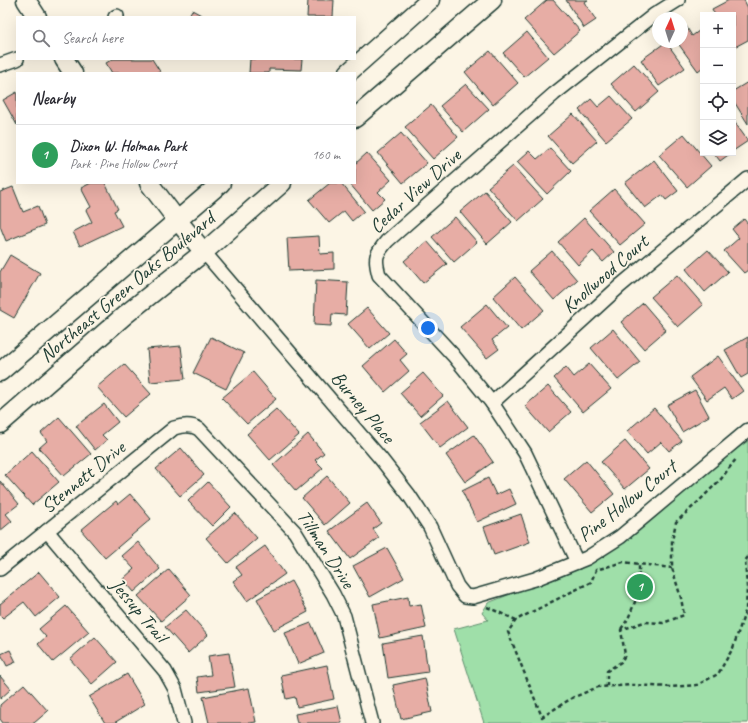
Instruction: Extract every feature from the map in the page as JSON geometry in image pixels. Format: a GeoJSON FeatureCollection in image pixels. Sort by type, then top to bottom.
{"type":"FeatureCollection","features":[{"type":"Feature","properties":{"kind":"main road"},"geometry":{"type":"LineString","coordinates":[[26,0],[36,16]]}},
{"type":"Feature","properties":{"kind":"main road"},"geometry":{"type":"LineString","coordinates":[[349,72],[430,0]]}},
{"type":"Feature","properties":{"kind":"main road"},"geometry":{"type":"LineString","coordinates":[[356,117],[492,0]]}},
{"type":"Feature","properties":{"kind":"main road"},"geometry":{"type":"LineString","coordinates":[[65,60],[72,72]]}},
{"type":"Feature","properties":{"kind":"main road"},"geometry":{"type":"LineString","coordinates":[[150,184],[204,252]]}},
{"type":"Feature","properties":{"kind":"main road","name":"Northeast Green Oaks Boulevard"},"geometry":{"type":"LineString","coordinates":[[0,372],[220,184]]}},
{"type":"Feature","properties":{"kind":"main road","name":"Northeast Green Oaks Boulevard"},"geometry":{"type":"LineString","coordinates":[[0,424],[125,315],[204,252],[281,184]]}},
{"type":"Feature","properties":{"kind":"street","name":"Cedar View Drive"},"geometry":{"type":"LineString","coordinates":[[577,562],[525,453],[492,403],[453,355],[379,275],[376,259],[378,251],[387,240],[554,94],[654,15],[678,0]]}},
{"type":"Feature","properties":{"kind":"street"},"geometry":{"type":"LineString","coordinates":[[0,65],[16,59]]}},
{"type":"Feature","properties":{"kind":"street","name":"Knollwood Court"},"geometry":{"type":"LineString","coordinates":[[492,403],[620,286],[748,179]]}},
{"type":"Feature","properties":{"kind":"street","name":"Burney Place"},"geometry":{"type":"LineString","coordinates":[[204,252],[381,459],[409,495],[430,526],[457,586],[465,596],[477,600]]}},
{"type":"Feature","properties":{"kind":"street","name":"Stennett Drive"},"geometry":{"type":"LineString","coordinates":[[0,570],[174,428],[184,425],[195,426]]}},
{"type":"Feature","properties":{"kind":"street","name":"Tillman Drive"},"geometry":{"type":"LineString","coordinates":[[195,426],[295,532],[333,594],[344,616],[372,723]]}},
{"type":"Feature","properties":{"kind":"street","name":"Pine Hollow Court"},"geometry":{"type":"LineString","coordinates":[[477,600],[588,558],[620,537],[748,430]]}},
{"type":"Feature","properties":{"kind":"street","name":"Jessup Trail"},"geometry":{"type":"LineString","coordinates":[[47,531],[165,671],[175,690],[184,723]]}},
{"type":"Feature","properties":{"kind":"path"},"geometry":{"type":"LineString","coordinates":[[620,630],[644,622],[663,623],[684,615],[681,598],[672,568],[672,541],[676,522],[721,479],[738,457]]}},
{"type":"Feature","properties":{"kind":"path"},"geometry":{"type":"LineString","coordinates":[[672,568],[623,562],[596,570],[591,582],[516,620],[508,632],[542,717],[572,698],[598,686],[633,685],[671,687],[697,685],[718,674],[733,648],[746,609],[747,587],[745,561],[748,557]]}},
{"type":"Feature","properties":{"kind":"path"},"geometry":{"type":"LineString","coordinates":[[607,686],[607,671],[621,662],[625,655],[620,630],[628,619],[639,592],[639,564]]}},
{"type":"Feature","properties":{"kind":"path"},"geometry":{"type":"LineString","coordinates":[[477,600],[516,620]]}},
{"type":"Feature","properties":{"kind":"green space"},"geometry":{"type":"Polygon","coordinates":[[[748,441],[748,723],[484,723],[454,629],[488,620],[482,613],[488,603],[555,579],[594,562],[621,544],[726,456],[748,441]]]}},
{"type":"Feature","properties":{"kind":"building"},"geometry":{"type":"Polygon","coordinates":[[[308,0],[334,0],[333,16],[307,16],[308,0]]]}},
{"type":"Feature","properties":{"kind":"building"},"geometry":{"type":"Polygon","coordinates":[[[547,0],[553,0],[580,31],[554,53],[524,20],[547,0]]]}},
{"type":"Feature","properties":{"kind":"building"},"geometry":{"type":"Polygon","coordinates":[[[566,0],[588,0],[584,2],[596,20],[584,28],[566,0]]]}},
{"type":"Feature","properties":{"kind":"building"},"geometry":{"type":"Polygon","coordinates":[[[729,0],[744,0],[748,8],[748,40],[736,46],[736,12],[714,12],[712,9],[729,0]]]}},
{"type":"Feature","properties":{"kind":"building"},"geometry":{"type":"Polygon","coordinates":[[[192,10],[203,16],[189,16],[192,10]]]}},
{"type":"Feature","properties":{"kind":"building"},"geometry":{"type":"Polygon","coordinates":[[[688,29],[692,36],[700,30],[700,69],[698,71],[681,48],[688,48],[688,29]]]}},
{"type":"Feature","properties":{"kind":"building"},"geometry":{"type":"Polygon","coordinates":[[[527,32],[548,57],[524,77],[503,53],[527,32]]]}},
{"type":"Feature","properties":{"kind":"building"},"geometry":{"type":"Polygon","coordinates":[[[658,48],[670,48],[685,68],[659,86],[641,60],[658,48]]]}},
{"type":"Feature","properties":{"kind":"building"},"geometry":{"type":"Polygon","coordinates":[[[490,51],[518,83],[493,105],[465,72],[490,51]]]}},
{"type":"Feature","properties":{"kind":"building"},"geometry":{"type":"Polygon","coordinates":[[[111,60],[153,60],[160,72],[111,72],[106,63],[111,60]]]}},
{"type":"Feature","properties":{"kind":"building"},"geometry":{"type":"Polygon","coordinates":[[[250,60],[302,60],[301,70],[269,69],[269,72],[249,72],[250,60]]]}},
{"type":"Feature","properties":{"kind":"building"},"geometry":{"type":"Polygon","coordinates":[[[634,64],[659,92],[636,112],[611,84],[634,64]]]}},
{"type":"Feature","properties":{"kind":"building"},"geometry":{"type":"Polygon","coordinates":[[[748,82],[748,124],[736,105],[736,89],[748,82]]]}},
{"type":"Feature","properties":{"kind":"building"},"geometry":{"type":"Polygon","coordinates":[[[466,84],[489,109],[463,132],[440,106],[466,84]]]}},
{"type":"Feature","properties":{"kind":"building"},"geometry":{"type":"Polygon","coordinates":[[[16,93],[16,123],[3,100],[16,93]]]}},
{"type":"Feature","properties":{"kind":"building"},"geometry":{"type":"Polygon","coordinates":[[[611,96],[632,119],[606,141],[579,110],[591,99],[598,107],[611,96]]]}},
{"type":"Feature","properties":{"kind":"building"},"geometry":{"type":"Polygon","coordinates":[[[431,105],[458,137],[433,159],[405,127],[431,105]]]}},
{"type":"Feature","properties":{"kind":"building"},"geometry":{"type":"Polygon","coordinates":[[[573,114],[597,141],[572,163],[548,136],[573,114]]]}},
{"type":"Feature","properties":{"kind":"building"},"geometry":{"type":"Polygon","coordinates":[[[736,124],[748,141],[736,149],[736,124]]]}},
{"type":"Feature","properties":{"kind":"building"},"geometry":{"type":"Polygon","coordinates":[[[401,133],[427,163],[403,183],[378,153],[401,133]]]}},
{"type":"Feature","properties":{"kind":"building"},"geometry":{"type":"Polygon","coordinates":[[[684,134],[700,153],[700,156],[703,156],[711,166],[687,187],[659,155],[684,134]]]}},
{"type":"Feature","properties":{"kind":"building"},"geometry":{"type":"Polygon","coordinates":[[[550,148],[571,171],[547,194],[517,162],[529,151],[537,159],[550,148]]]}},
{"type":"Feature","properties":{"kind":"building"},"geometry":{"type":"Polygon","coordinates":[[[367,153],[391,180],[378,192],[385,199],[372,210],[350,184],[356,184],[356,163],[367,153]]]}},
{"type":"Feature","properties":{"kind":"building"},"geometry":{"type":"Polygon","coordinates":[[[716,156],[727,156],[720,161],[716,156]]]}},
{"type":"Feature","properties":{"kind":"building"},"geometry":{"type":"Polygon","coordinates":[[[654,160],[678,191],[666,200],[662,195],[645,208],[625,183],[654,160]]]}},
{"type":"Feature","properties":{"kind":"building"},"geometry":{"type":"Polygon","coordinates":[[[513,166],[543,199],[518,221],[488,187],[513,166]]]}},
{"type":"Feature","properties":{"kind":"building"},"geometry":{"type":"Polygon","coordinates":[[[89,184],[106,184],[118,209],[114,211],[122,226],[80,246],[73,232],[92,222],[86,210],[91,207],[81,188],[89,184]]]}},
{"type":"Feature","properties":{"kind":"building"},"geometry":{"type":"Polygon","coordinates":[[[329,184],[342,184],[364,211],[352,221],[344,211],[329,223],[309,200],[329,184]]]}},
{"type":"Feature","properties":{"kind":"building"},"geometry":{"type":"Polygon","coordinates":[[[13,187],[23,212],[38,206],[45,225],[6,241],[0,226],[0,192],[13,187]]]}},
{"type":"Feature","properties":{"kind":"building"},"geometry":{"type":"Polygon","coordinates":[[[614,189],[645,224],[620,245],[589,211],[614,189]]]}},
{"type":"Feature","properties":{"kind":"building"},"geometry":{"type":"Polygon","coordinates":[[[485,191],[512,222],[487,244],[460,212],[485,191]]]}},
{"type":"Feature","properties":{"kind":"building"},"geometry":{"type":"Polygon","coordinates":[[[455,217],[477,242],[454,262],[432,237],[455,217]]]}},
{"type":"Feature","properties":{"kind":"building"},"geometry":{"type":"Polygon","coordinates":[[[584,218],[614,252],[603,262],[593,251],[578,265],[558,242],[584,218]]]}},
{"type":"Feature","properties":{"kind":"building"},"geometry":{"type":"Polygon","coordinates":[[[744,219],[748,224],[748,270],[744,273],[724,251],[739,238],[732,229],[744,219]]]}},
{"type":"Feature","properties":{"kind":"building"},"geometry":{"type":"Polygon","coordinates":[[[319,236],[320,254],[334,253],[334,269],[289,271],[287,238],[319,236]]]}},
{"type":"Feature","properties":{"kind":"building"},"geometry":{"type":"Polygon","coordinates":[[[427,241],[447,264],[423,283],[404,261],[427,241]]]}},
{"type":"Feature","properties":{"kind":"building"},"geometry":{"type":"Polygon","coordinates":[[[708,250],[728,272],[705,292],[686,269],[708,250]]]}},
{"type":"Feature","properties":{"kind":"building"},"geometry":{"type":"Polygon","coordinates":[[[552,251],[577,280],[554,300],[529,271],[552,251]]]}},
{"type":"Feature","properties":{"kind":"building"},"geometry":{"type":"Polygon","coordinates":[[[10,255],[40,273],[14,318],[0,310],[0,272],[10,255]]]}},
{"type":"Feature","properties":{"kind":"building"},"geometry":{"type":"Polygon","coordinates":[[[677,275],[703,305],[678,327],[651,297],[677,275]]]}},
{"type":"Feature","properties":{"kind":"building"},"geometry":{"type":"Polygon","coordinates":[[[515,277],[544,310],[521,330],[493,297],[515,277]]]}},
{"type":"Feature","properties":{"kind":"building"},"geometry":{"type":"Polygon","coordinates":[[[316,280],[348,282],[346,315],[332,314],[331,326],[314,325],[316,280]]]}},
{"type":"Feature","properties":{"kind":"building"},"geometry":{"type":"Polygon","coordinates":[[[643,303],[666,330],[644,349],[621,322],[643,303]]]}},
{"type":"Feature","properties":{"kind":"building"},"geometry":{"type":"Polygon","coordinates":[[[487,304],[507,328],[492,340],[499,349],[487,358],[460,327],[487,304]]]}},
{"type":"Feature","properties":{"kind":"building"},"geometry":{"type":"Polygon","coordinates":[[[367,308],[389,333],[370,349],[348,324],[367,308]]]}},
{"type":"Feature","properties":{"kind":"building"},"geometry":{"type":"Polygon","coordinates":[[[613,329],[640,362],[618,380],[591,348],[613,329]]]}},
{"type":"Feature","properties":{"kind":"building"},"geometry":{"type":"Polygon","coordinates":[[[211,337],[244,353],[226,389],[193,373],[211,337]]]}},
{"type":"Feature","properties":{"kind":"building"},"geometry":{"type":"Polygon","coordinates":[[[748,337],[748,374],[741,378],[725,350],[748,337]]]}},
{"type":"Feature","properties":{"kind":"building"},"geometry":{"type":"Polygon","coordinates":[[[394,339],[407,354],[400,360],[409,371],[385,392],[363,366],[394,339]]]}},
{"type":"Feature","properties":{"kind":"building"},"geometry":{"type":"Polygon","coordinates":[[[181,346],[185,379],[150,382],[147,349],[181,346]]]}},
{"type":"Feature","properties":{"kind":"building"},"geometry":{"type":"Polygon","coordinates":[[[718,356],[743,391],[732,399],[724,388],[707,400],[690,377],[718,356]]]}},
{"type":"Feature","properties":{"kind":"building"},"geometry":{"type":"Polygon","coordinates":[[[124,364],[151,394],[124,417],[97,387],[124,364]]]}},
{"type":"Feature","properties":{"kind":"building"},"geometry":{"type":"Polygon","coordinates":[[[589,364],[611,389],[583,412],[554,378],[566,367],[574,377],[589,364]]]}},
{"type":"Feature","properties":{"kind":"building"},"geometry":{"type":"Polygon","coordinates":[[[253,372],[276,399],[247,424],[222,398],[253,372]]]}},
{"type":"Feature","properties":{"kind":"building"},"geometry":{"type":"Polygon","coordinates":[[[423,373],[443,396],[420,416],[400,393],[423,373]]]}},
{"type":"Feature","properties":{"kind":"building"},"geometry":{"type":"Polygon","coordinates":[[[548,386],[571,412],[548,432],[525,406],[548,386]]]}},
{"type":"Feature","properties":{"kind":"building"},"geometry":{"type":"Polygon","coordinates":[[[695,390],[709,416],[682,432],[667,405],[695,390]]]}},
{"type":"Feature","properties":{"kind":"building"},"geometry":{"type":"Polygon","coordinates":[[[448,401],[468,427],[440,448],[420,422],[448,401]]]}},
{"type":"Feature","properties":{"kind":"building"},"geometry":{"type":"Polygon","coordinates":[[[104,404],[118,422],[102,435],[107,440],[95,450],[76,426],[104,404]]]}},
{"type":"Feature","properties":{"kind":"building"},"geometry":{"type":"Polygon","coordinates":[[[654,408],[682,441],[669,451],[661,442],[647,454],[627,431],[654,408]]]}},
{"type":"Feature","properties":{"kind":"building"},"geometry":{"type":"Polygon","coordinates":[[[276,409],[299,435],[270,460],[247,434],[276,409]]]}},
{"type":"Feature","properties":{"kind":"building"},"geometry":{"type":"Polygon","coordinates":[[[59,417],[91,454],[64,476],[39,448],[47,441],[41,433],[59,417]]]}},
{"type":"Feature","properties":{"kind":"building"},"geometry":{"type":"Polygon","coordinates":[[[308,434],[324,453],[315,460],[323,468],[296,491],[273,465],[308,434]]]}},
{"type":"Feature","properties":{"kind":"building"},"geometry":{"type":"Polygon","coordinates":[[[474,435],[493,462],[465,482],[446,455],[474,435]]]}},
{"type":"Feature","properties":{"kind":"building"},"geometry":{"type":"Polygon","coordinates":[[[625,441],[649,469],[625,489],[601,462],[625,441]]]}},
{"type":"Feature","properties":{"kind":"building"},"geometry":{"type":"Polygon","coordinates":[[[181,448],[204,475],[180,496],[156,469],[181,448]]]}},
{"type":"Feature","properties":{"kind":"building"},"geometry":{"type":"Polygon","coordinates":[[[32,451],[59,482],[32,505],[5,475],[32,451]]]}},
{"type":"Feature","properties":{"kind":"building"},"geometry":{"type":"Polygon","coordinates":[[[586,460],[614,494],[592,512],[564,479],[586,460]]]}},
{"type":"Feature","properties":{"kind":"building"},"geometry":{"type":"Polygon","coordinates":[[[327,476],[350,503],[325,525],[302,498],[327,476]]]}},
{"type":"Feature","properties":{"kind":"building"},"geometry":{"type":"Polygon","coordinates":[[[488,478],[496,495],[509,489],[516,504],[477,522],[462,491],[488,478]]]}},
{"type":"Feature","properties":{"kind":"building"},"geometry":{"type":"Polygon","coordinates":[[[0,481],[19,504],[6,514],[12,521],[0,531],[0,481]]]}},
{"type":"Feature","properties":{"kind":"building"},"geometry":{"type":"Polygon","coordinates":[[[208,482],[231,507],[212,526],[188,501],[208,482]]]}},
{"type":"Feature","properties":{"kind":"building"},"geometry":{"type":"Polygon","coordinates":[[[130,494],[151,519],[105,558],[81,530],[116,501],[118,504],[130,494]]]}},
{"type":"Feature","properties":{"kind":"building"},"geometry":{"type":"Polygon","coordinates":[[[367,503],[381,523],[373,529],[379,538],[350,559],[329,531],[367,503]]]}},
{"type":"Feature","properties":{"kind":"building"},"geometry":{"type":"Polygon","coordinates":[[[235,513],[257,538],[228,563],[206,538],[235,513]]]}},
{"type":"Feature","properties":{"kind":"building"},"geometry":{"type":"Polygon","coordinates":[[[521,514],[530,542],[494,555],[484,527],[521,514]]]}},
{"type":"Feature","properties":{"kind":"building"},"geometry":{"type":"Polygon","coordinates":[[[138,542],[160,569],[134,592],[123,579],[134,569],[122,556],[138,542]]]}},
{"type":"Feature","properties":{"kind":"building"},"geometry":{"type":"Polygon","coordinates":[[[265,546],[285,574],[247,601],[233,581],[242,575],[236,567],[265,546]]]}},
{"type":"Feature","properties":{"kind":"building"},"geometry":{"type":"Polygon","coordinates":[[[387,548],[404,578],[370,597],[353,566],[387,548]]]}},
{"type":"Feature","properties":{"kind":"building"},"geometry":{"type":"Polygon","coordinates":[[[169,569],[191,595],[161,621],[138,596],[169,569]]]}},
{"type":"Feature","properties":{"kind":"building"},"geometry":{"type":"Polygon","coordinates":[[[39,572],[60,597],[36,617],[24,602],[3,618],[0,615],[0,604],[39,572]]]}},
{"type":"Feature","properties":{"kind":"building"},"geometry":{"type":"Polygon","coordinates":[[[291,581],[308,612],[274,630],[257,599],[291,581]]]}},
{"type":"Feature","properties":{"kind":"building"},"geometry":{"type":"Polygon","coordinates":[[[408,597],[409,606],[421,604],[426,628],[380,638],[373,604],[408,597]]]}},
{"type":"Feature","properties":{"kind":"building"},"geometry":{"type":"Polygon","coordinates":[[[66,606],[89,632],[53,662],[38,644],[46,637],[39,629],[66,606]]]}},
{"type":"Feature","properties":{"kind":"building"},"geometry":{"type":"Polygon","coordinates":[[[186,610],[208,635],[188,653],[165,627],[186,610]]]}},
{"type":"Feature","properties":{"kind":"building"},"geometry":{"type":"Polygon","coordinates":[[[311,623],[324,653],[298,664],[285,633],[311,623]]]}},
{"type":"Feature","properties":{"kind":"building"},"geometry":{"type":"Polygon","coordinates":[[[423,636],[428,672],[388,678],[383,643],[423,636]]]}},
{"type":"Feature","properties":{"kind":"building"},"geometry":{"type":"Polygon","coordinates":[[[95,637],[117,662],[92,684],[70,659],[95,637]]]}},
{"type":"Feature","properties":{"kind":"building"},"geometry":{"type":"Polygon","coordinates":[[[10,650],[16,662],[7,666],[1,654],[10,650]]]}},
{"type":"Feature","properties":{"kind":"building"},"geometry":{"type":"Polygon","coordinates":[[[229,653],[235,687],[199,692],[197,677],[211,675],[208,656],[229,653]]]}},
{"type":"Feature","properties":{"kind":"building"},"geometry":{"type":"Polygon","coordinates":[[[327,665],[334,699],[297,707],[295,697],[286,699],[281,675],[327,665]]]}},
{"type":"Feature","properties":{"kind":"building"},"geometry":{"type":"Polygon","coordinates":[[[127,674],[145,704],[114,723],[105,723],[89,697],[127,674]]]}},
{"type":"Feature","properties":{"kind":"building"},"geometry":{"type":"Polygon","coordinates":[[[0,676],[11,689],[0,699],[0,676]]]}},
{"type":"Feature","properties":{"kind":"building"},"geometry":{"type":"Polygon","coordinates":[[[425,678],[432,712],[401,719],[393,685],[425,678]]]}},
{"type":"Feature","properties":{"kind":"building"},"geometry":{"type":"Polygon","coordinates":[[[24,684],[48,711],[34,723],[3,723],[0,719],[0,705],[24,684]]]}},
{"type":"Feature","properties":{"kind":"building"},"geometry":{"type":"Polygon","coordinates":[[[249,688],[256,722],[209,723],[203,697],[249,688]]]}},
{"type":"Feature","properties":{"kind":"building"},"geometry":{"type":"Polygon","coordinates":[[[338,706],[342,723],[297,723],[295,714],[338,706]]]}},
{"type":"Feature","properties":{"kind":"place","name":"Dixon W. Holman Park"},"geometry":{"type":"Point","coordinates":[640,587]}}]}
